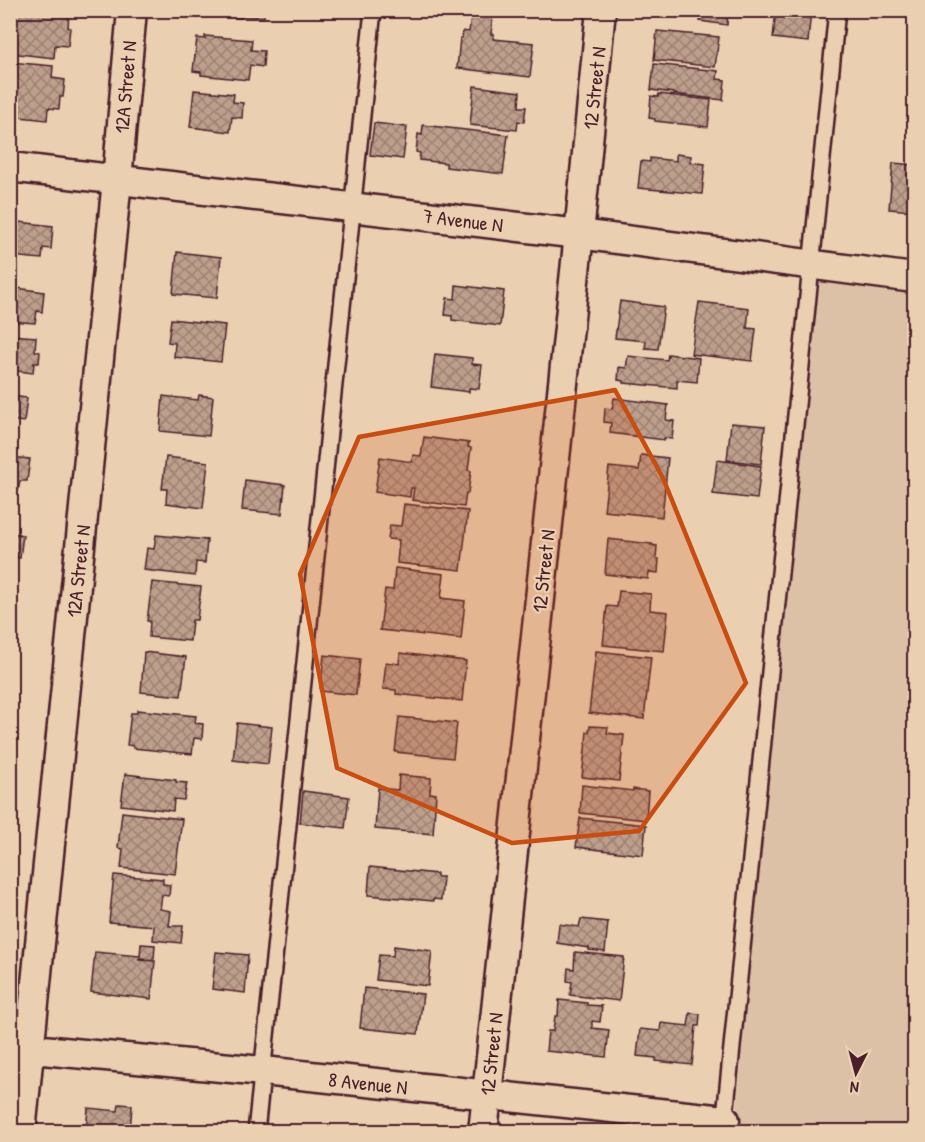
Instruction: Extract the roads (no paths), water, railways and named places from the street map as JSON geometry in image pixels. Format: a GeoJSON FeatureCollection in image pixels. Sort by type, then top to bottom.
{"type":"FeatureCollection","features":[{"type":"Feature","properties":{"kind":"street","name":"12A Street N"},"geometry":{"type":"LineString","coordinates":[[21,1131],[20,1048],[117,180],[132,10]]}},
{"type":"Feature","properties":{"kind":"street","name":"12 Street N"},"geometry":{"type":"LineString","coordinates":[[483,1131],[601,10]]}},
{"type":"Feature","properties":{"kind":"street","name":"7 Avenue N"},"geometry":{"type":"LineString","coordinates":[[10,167],[579,234],[915,278]]}},
{"type":"Feature","properties":{"kind":"street","name":"8 Avenue N"},"geometry":{"type":"LineString","coordinates":[[20,1048],[487,1095],[724,1126]]}},
{"type":"Feature","properties":{"kind":"lane"},"geometry":{"type":"LineString","coordinates":[[256,1131],[373,10]]}},
{"type":"Feature","properties":{"kind":"lane"},"geometry":{"type":"LineString","coordinates":[[724,1126],[837,10]]}}]}
